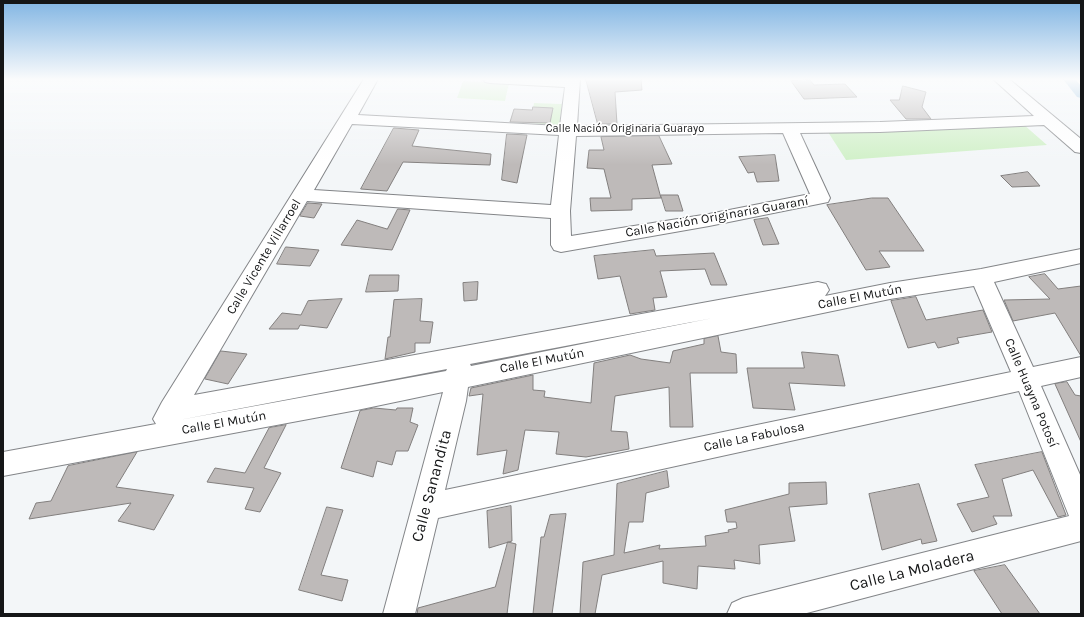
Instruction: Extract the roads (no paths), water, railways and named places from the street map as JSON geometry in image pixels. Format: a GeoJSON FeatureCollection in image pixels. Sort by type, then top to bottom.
{"type":"FeatureCollection","features":[{"type":"Feature","properties":{"kind":"street","name":"Calle Vicente Villarroel"},"geometry":{"type":"LineString","coordinates":[[157,436],[354,108]]}},
{"type":"Feature","properties":{"kind":"street"},"geometry":{"type":"LineString","coordinates":[[301,195],[560,212],[570,108]]}},
{"type":"Feature","properties":{"kind":"street"},"geometry":{"type":"LineString","coordinates":[[1034,108],[1081,148]]}},
{"type":"Feature","properties":{"kind":"street","name":"Calle Nación Originaria Guarayo"},"geometry":{"type":"LineString","coordinates":[[347,119],[568,131],[880,127],[1048,120]]}},
{"type":"Feature","properties":{"kind":"street","name":"Calle Nación Originaria Guaraní"},"geometry":{"type":"LineString","coordinates":[[560,212],[561,245],[709,220],[821,198],[789,128]]}},
{"type":"Feature","properties":{"kind":"street","name":"Calle El Mutún"},"geometry":{"type":"LineString","coordinates":[[3,464],[358,399],[459,368],[1081,241]]}},
{"type":"Feature","properties":{"kind":"street","name":"Calle El Mutún"},"geometry":{"type":"LineString","coordinates":[[172,410],[459,368],[890,291],[981,277],[1081,256]]}},
{"type":"Feature","properties":{"kind":"street","name":"Calle Huayna Potosí"},"geometry":{"type":"LineString","coordinates":[[981,277],[1081,510]]}},
{"type":"Feature","properties":{"kind":"street","name":"Calle La Fabulosa"},"geometry":{"type":"LineString","coordinates":[[427,506],[1081,367]]}},
{"type":"Feature","properties":{"kind":"street","name":"Calle Sanandita"},"geometry":{"type":"LineString","coordinates":[[399,614],[454,401],[459,368]]}},
{"type":"Feature","properties":{"kind":"street","name":"Calle La Moladera"},"geometry":{"type":"LineString","coordinates":[[744,614],[1081,527]]}}]}
